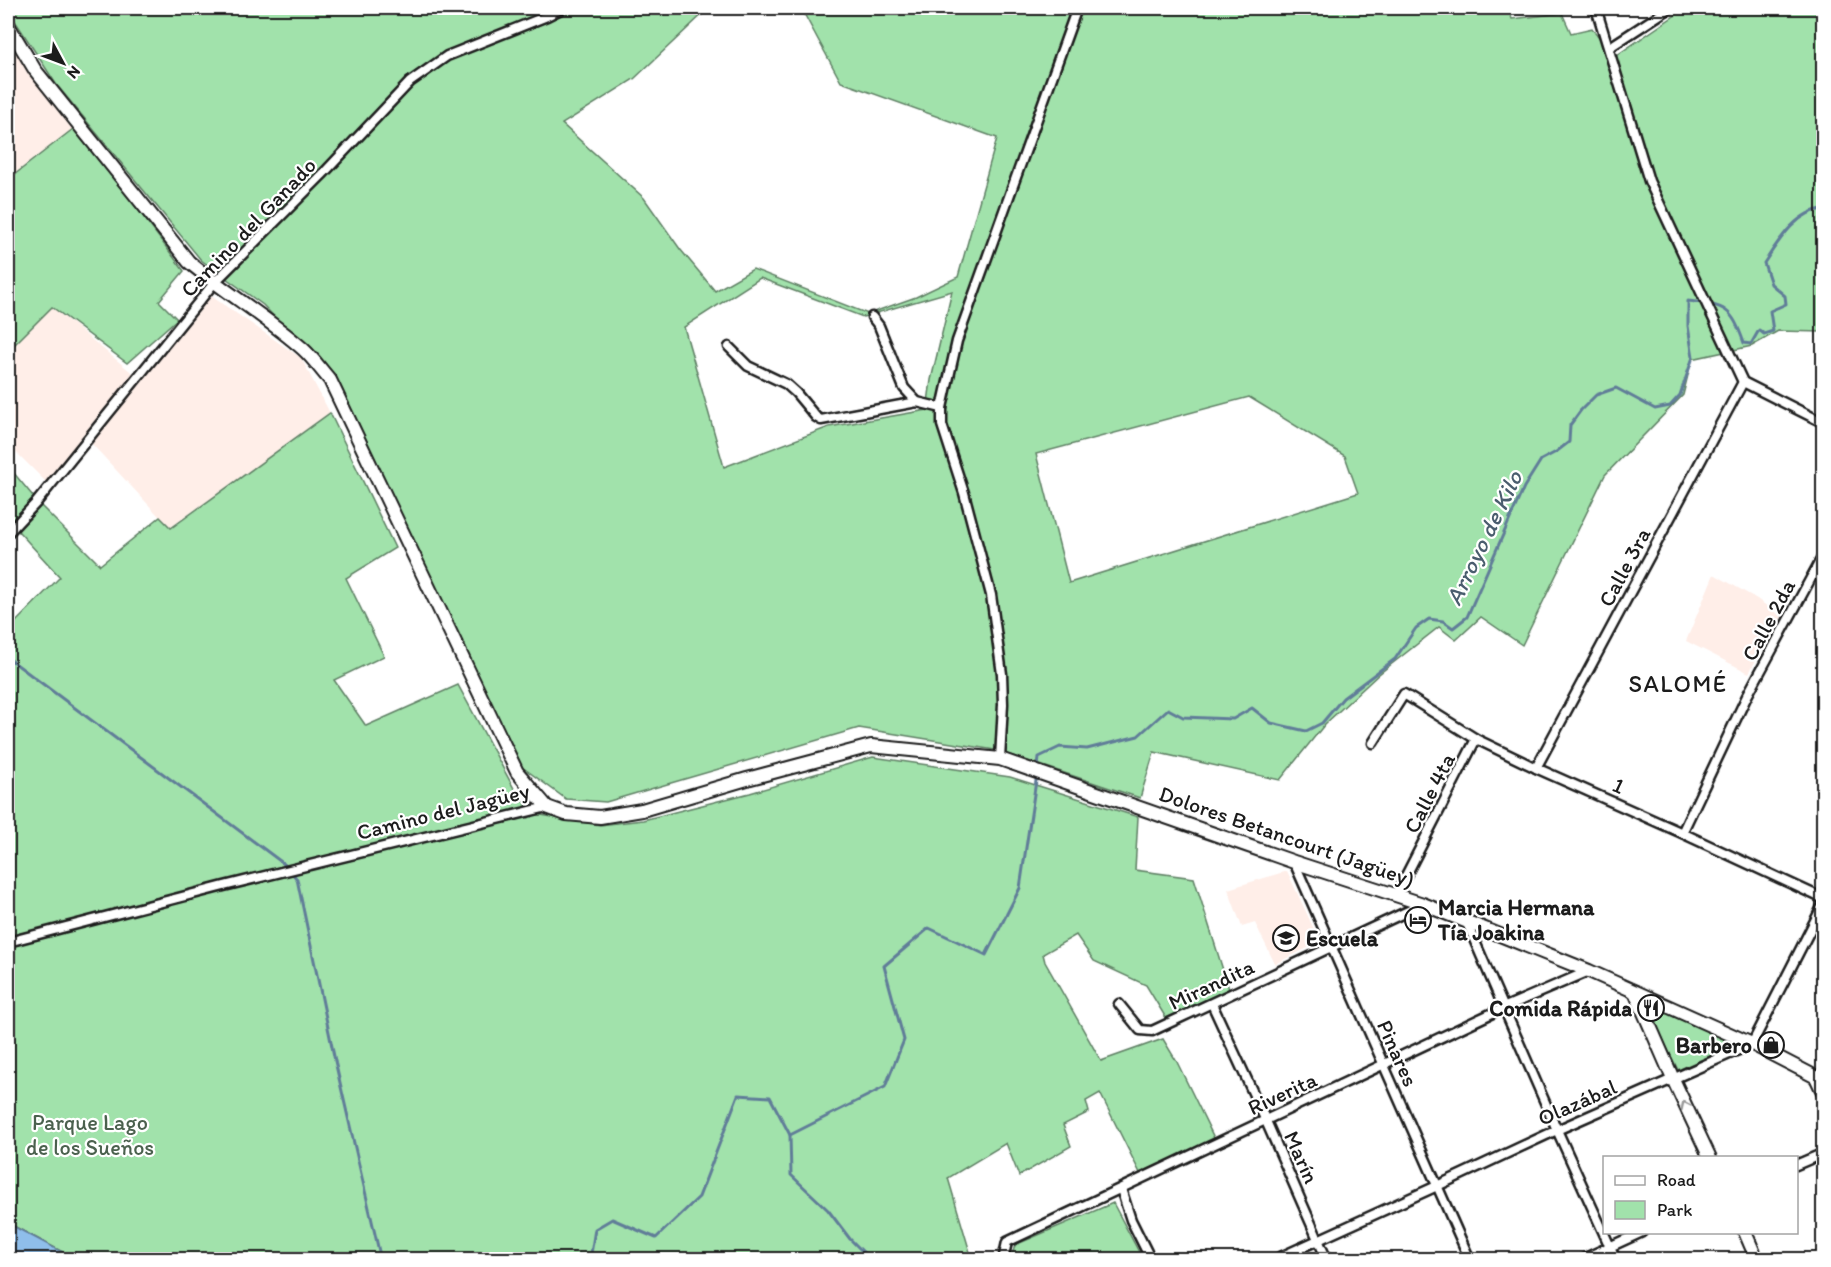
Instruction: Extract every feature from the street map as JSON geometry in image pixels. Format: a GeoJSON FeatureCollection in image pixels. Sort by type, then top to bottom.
{"type":"FeatureCollection","features":[{"type":"Feature","properties":{"kind":"street","name":"Camino del Ganado"},"geometry":{"type":"LineString","coordinates":[[8,533],[42,496],[214,283],[330,167],[410,81],[447,56],[563,8]]}},
{"type":"Feature","properties":{"kind":"street"},"geometry":{"type":"LineString","coordinates":[[1000,759],[1002,674],[992,595],[942,425],[942,408],[957,341],[1077,8]]}},
{"type":"Feature","properties":{"kind":"street"},"geometry":{"type":"LineString","coordinates":[[1596,8],[1610,46],[1649,182],[1743,382],[1824,423]]}},
{"type":"Feature","properties":{"kind":"street"},"geometry":{"type":"LineString","coordinates":[[1610,46],[1670,8]]}},
{"type":"Feature","properties":{"kind":"street"},"geometry":{"type":"LineString","coordinates":[[8,25],[35,70],[189,262],[214,283],[264,317],[304,350],[330,380],[517,772],[546,807]]}},
{"type":"Feature","properties":{"kind":"street"},"geometry":{"type":"LineString","coordinates":[[872,317],[879,326],[904,388],[917,402]]}},
{"type":"Feature","properties":{"kind":"street"},"geometry":{"type":"LineString","coordinates":[[729,346],[748,366],[786,384],[821,420],[917,402],[942,408]]}},
{"type":"Feature","properties":{"kind":"street","name":"Calle 3ra"},"geometry":{"type":"LineString","coordinates":[[1536,768],[1743,382]]}},
{"type":"Feature","properties":{"kind":"street","name":"Calle 2da"},"geometry":{"type":"LineString","coordinates":[[1682,833],[1747,696],[1824,554]]}},
{"type":"Feature","properties":{"kind":"street","name":"1"},"geometry":{"type":"LineString","coordinates":[[1373,743],[1404,694],[1476,739],[1824,901]]}},
{"type":"Feature","properties":{"kind":"street","name":"Calle 4ta"},"geometry":{"type":"LineString","coordinates":[[1396,895],[1476,739]]}},
{"type":"Feature","properties":{"kind":"street","name":"Camino del Jagüey"},"geometry":{"type":"LineString","coordinates":[[8,942],[546,807],[566,814],[600,817],[642,810],[871,746],[1000,759],[1030,770]]}},
{"type":"Feature","properties":{"kind":"street","name":"Dolores Betancourt (Jagüey)"},"geometry":{"type":"LineString","coordinates":[[1030,770],[1294,862],[1423,904],[1589,971],[1752,1044],[1820,1079]]}},
{"type":"Feature","properties":{"kind":"street","name":"Pinares"},"geometry":{"type":"LineString","coordinates":[[1294,862],[1470,1260]]}},
{"type":"Feature","properties":{"kind":"street"},"geometry":{"type":"LineString","coordinates":[[1752,1044],[1824,901]]}},
{"type":"Feature","properties":{"kind":"street","name":"Mirandita"},"geometry":{"type":"LineString","coordinates":[[1119,1004],[1140,1030],[1152,1031],[1423,904]]}},
{"type":"Feature","properties":{"kind":"street"},"geometry":{"type":"LineString","coordinates":[[1466,921],[1603,1231]]}},
{"type":"Feature","properties":{"kind":"street","name":"Riverita"},"geometry":{"type":"LineString","coordinates":[[1003,1260],[1007,1242],[1503,1008],[1589,971]]}},
{"type":"Feature","properties":{"kind":"street"},"geometry":{"type":"LineString","coordinates":[[1635,992],[1709,1156]]}},
{"type":"Feature","properties":{"kind":"street","name":"Marín"},"geometry":{"type":"LineString","coordinates":[[1212,1004],[1327,1260]]}},
{"type":"Feature","properties":{"kind":"street","name":"Olazábal"},"geometry":{"type":"LineString","coordinates":[[1274,1260],[1557,1130],[1752,1044]]}},
{"type":"Feature","properties":{"kind":"street"},"geometry":{"type":"LineString","coordinates":[[1820,1079],[1824,1094]]}},
{"type":"Feature","properties":{"kind":"street"},"geometry":{"type":"LineString","coordinates":[[1798,1165],[1824,1153]]}},
{"type":"Feature","properties":{"kind":"street"},"geometry":{"type":"LineString","coordinates":[[1120,1189],[1131,1220],[1151,1260]]}},
{"type":"Feature","properties":{"kind":"street"},"geometry":{"type":"LineString","coordinates":[[1605,1234],[1616,1260]]}},
{"type":"Feature","properties":{"kind":"street"},"geometry":{"type":"LineString","coordinates":[[1581,1260],[1640,1234]]}},
{"type":"Feature","properties":{"kind":"street"},"geometry":{"type":"LineString","coordinates":[[1745,1234],[1757,1260]]}},
{"type":"Feature","properties":{"kind":"shaded area"},"geometry":{"type":"Polygon","coordinates":[[[17,48],[73,129],[9,178],[8,55],[17,48]]]}},
{"type":"Feature","properties":{"kind":"shaded area"},"geometry":{"type":"Polygon","coordinates":[[[211,296],[301,358],[330,413],[170,528],[90,442],[51,487],[8,444],[8,351],[52,307],[141,380],[211,296]]]}},
{"type":"Feature","properties":{"kind":"shaded area"},"geometry":{"type":"Polygon","coordinates":[[[1714,574],[1757,599],[1782,617],[1771,632],[1749,673],[1686,641],[1714,574]]]}},
{"type":"Feature","properties":{"kind":"shaded area"},"geometry":{"type":"Polygon","coordinates":[[[1287,871],[1320,942],[1275,964],[1255,923],[1242,927],[1228,889],[1287,871]]]}},
{"type":"Feature","properties":{"kind":"green space"},"geometry":{"type":"Polygon","coordinates":[[[8,8],[709,8],[634,79],[562,124],[644,198],[680,249],[715,291],[753,269],[868,314],[916,297],[958,277],[997,138],[841,82],[801,8],[1508,8],[1512,19],[1562,13],[1571,33],[1592,28],[1614,57],[1686,8],[1767,8],[1775,14],[1785,8],[1823,8],[1823,332],[1778,331],[1752,346],[1692,359],[1683,395],[1605,475],[1522,645],[1481,617],[1456,640],[1439,627],[1379,674],[1325,724],[1280,780],[1154,752],[1140,798],[995,750],[859,728],[606,802],[566,799],[518,764],[464,646],[335,379],[263,305],[201,260],[56,84],[8,8]],[[760,278],[684,327],[724,467],[829,427],[927,410],[931,380],[952,291],[863,317],[760,278]],[[1249,397],[1036,454],[1069,583],[1358,493],[1345,456],[1249,397]]]}},
{"type":"Feature","properties":{"kind":"green space"},"geometry":{"type":"Polygon","coordinates":[[[73,129],[184,271],[159,301],[177,319],[127,363],[52,307],[8,351],[8,176],[10,178],[73,129]]]}},
{"type":"Feature","properties":{"kind":"green space","name":"Parque Lago de los Sueños"},"geometry":{"type":"Polygon","coordinates":[[[330,413],[395,548],[346,578],[384,656],[334,680],[366,726],[458,685],[517,794],[535,814],[600,825],[643,820],[750,793],[873,757],[1010,777],[1138,817],[1135,870],[1194,878],[1229,989],[1166,1018],[1146,985],[1094,961],[1076,935],[1043,954],[1045,962],[1101,1061],[1163,1039],[1177,1062],[1215,1140],[1140,1173],[1100,1093],[1086,1101],[1089,1112],[1063,1125],[1071,1146],[1019,1176],[1006,1143],[948,1178],[972,1259],[76,1259],[8,1223],[8,630],[60,577],[8,520],[8,466],[42,507],[100,565],[160,517],[171,528],[330,413]]]}},
{"type":"Feature","properties":{"kind":"green space"},"geometry":{"type":"Polygon","coordinates":[[[1645,1003],[1737,1044],[1678,1070],[1645,1003]]]}},
{"type":"Feature","properties":{"kind":"green space"},"geometry":{"type":"Polygon","coordinates":[[[1113,1203],[1141,1256],[1136,1259],[1011,1259],[1015,1245],[1113,1203]]]}},
{"type":"Feature","properties":{"kind":"water"},"geometry":{"type":"Polygon","coordinates":[[[8,1223],[11,1225],[75,1259],[8,1259],[8,1223]]]}},
{"type":"Feature","properties":{"kind":"waterway","name":"Arroyo de Kilo"},"geometry":{"type":"LineString","coordinates":[[1038,768],[1039,757],[1060,747],[1087,749],[1138,736],[1168,709],[1183,717],[1233,719],[1252,708],[1271,723],[1306,731],[1322,723],[1343,698],[1395,659],[1416,628],[1429,619],[1443,621],[1453,628],[1467,617],[1524,487],[1541,460],[1569,442],[1570,425],[1596,395],[1616,388],[1655,409],[1670,406],[1680,395],[1693,357],[1688,326],[1688,301],[1711,304],[1725,310],[1735,322],[1744,343],[1751,344],[1759,330],[1764,334],[1773,331],[1770,311],[1786,304],[1785,296],[1771,284],[1764,263],[1796,221],[1814,211],[1824,209]]}},
{"type":"Feature","properties":{"kind":"waterway"},"geometry":{"type":"LineString","coordinates":[[8,658],[284,864],[297,879],[335,1061],[381,1260]]}},
{"type":"Feature","properties":{"kind":"waterway","name":"Arroyo de Kilo"},"geometry":{"type":"LineString","coordinates":[[590,1260],[595,1229],[612,1219],[656,1238],[699,1197],[738,1095],[770,1097],[790,1135],[885,1087],[904,1040],[884,966],[929,928],[986,955],[1020,888],[1037,774]]}},
{"type":"Feature","properties":{"kind":"waterway"},"geometry":{"type":"LineString","coordinates":[[790,1135],[791,1175],[828,1210],[850,1239],[871,1260]]}},
{"type":"Feature","properties":{"kind":"place","name":"Marcia Hermana Tía Joakina"},"geometry":{"type":"Point","coordinates":[1418,920]}},
{"type":"Feature","properties":{"kind":"place","name":"Escuela"},"geometry":{"type":"Point","coordinates":[1286,938]}},
{"type":"Feature","properties":{"kind":"place","name":"Comida Rápida"},"geometry":{"type":"Point","coordinates":[1651,1008]}},
{"type":"Feature","properties":{"kind":"place","name":"Barbero"},"geometry":{"type":"Point","coordinates":[1771,1045]}},
{"type":"Feature","properties":{"kind":"district","name":"SALOMÉ"},"geometry":{"type":"Point","coordinates":[1678,684]}}]}
